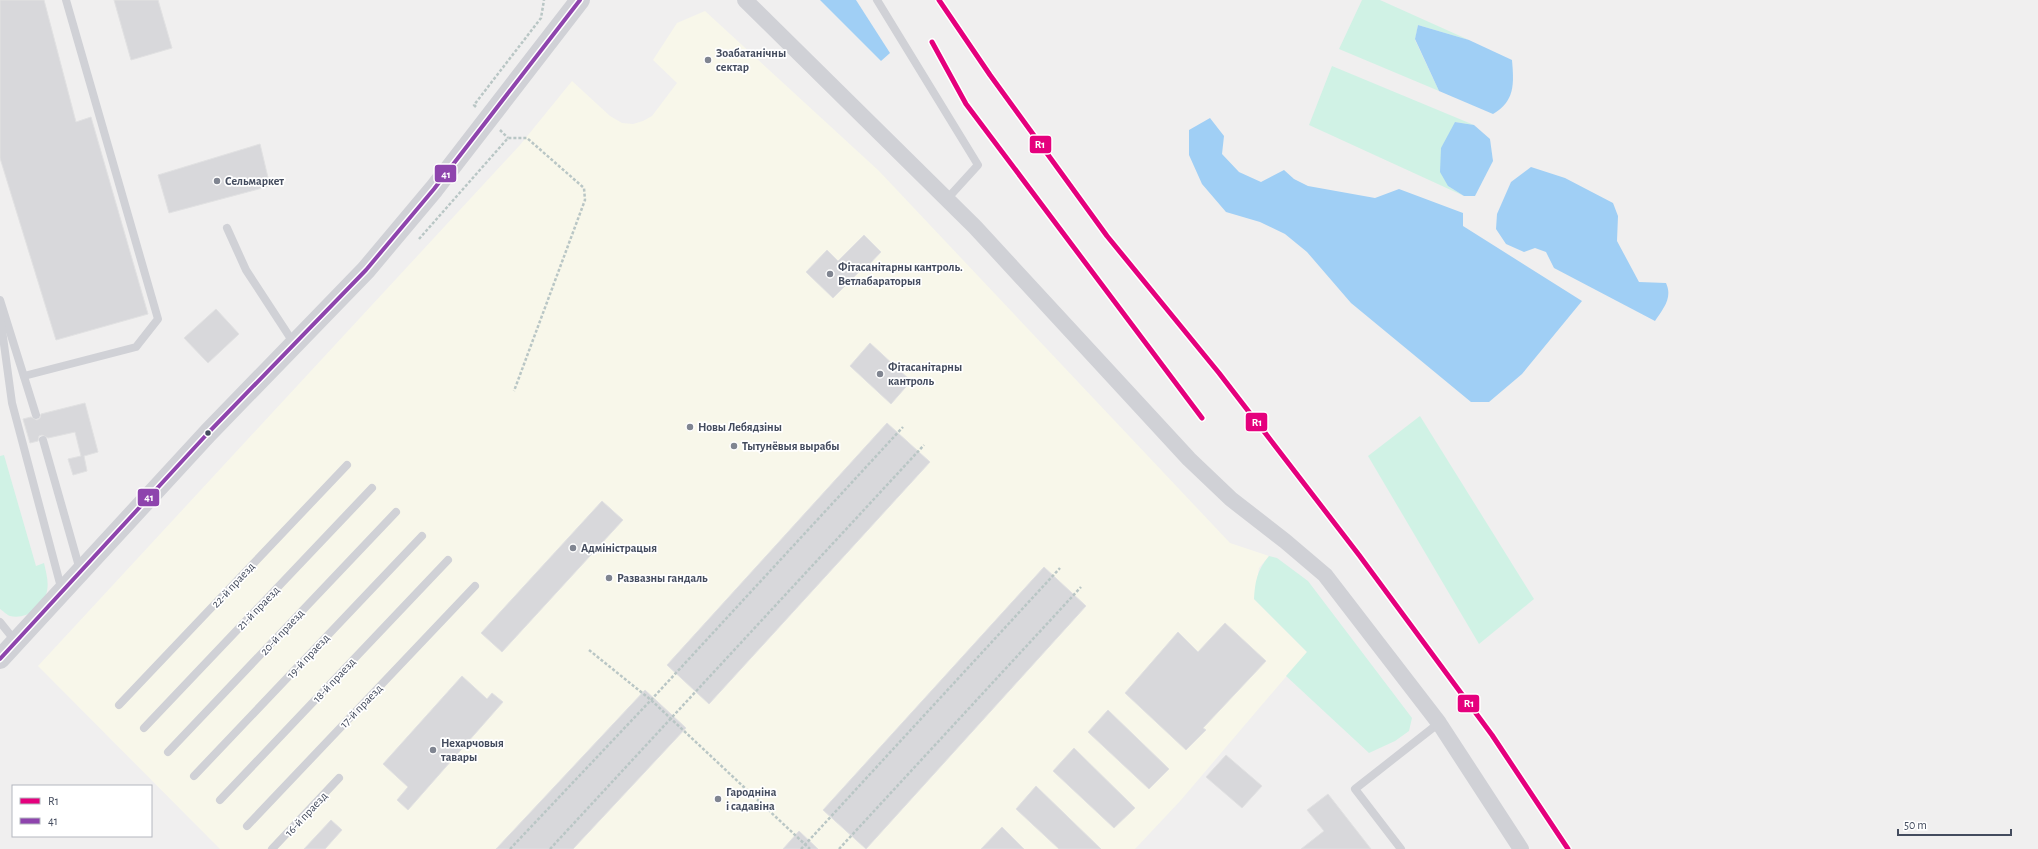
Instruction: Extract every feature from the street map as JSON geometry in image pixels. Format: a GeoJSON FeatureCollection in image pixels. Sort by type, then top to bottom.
{"type":"FeatureCollection","features":[{"type":"Feature","properties":{"kind":"street"},"geometry":{"type":"LineString","coordinates":[[0,659],[208,433],[295,345],[387,246],[580,0]]}},
{"type":"Feature","properties":{"kind":"street"},"geometry":{"type":"LineString","coordinates":[[745,0],[975,227],[1189,460],[1231,500],[1285,541],[1325,575],[1440,723],[1521,849]]}},
{"type":"Feature","properties":{"kind":"lane"},"geometry":{"type":"LineString","coordinates":[[24,376],[136,347],[158,319],[66,0]]}},
{"type":"Feature","properties":{"kind":"lane"},"geometry":{"type":"LineString","coordinates":[[877,0],[978,165],[947,199]]}},
{"type":"Feature","properties":{"kind":"lane"},"geometry":{"type":"LineString","coordinates":[[227,228],[246,270],[295,345]]}},
{"type":"Feature","properties":{"kind":"lane"},"geometry":{"type":"LineString","coordinates":[[0,300],[36,416]]}},
{"type":"Feature","properties":{"kind":"lane"},"geometry":{"type":"LineString","coordinates":[[0,315],[12,403],[62,592]]}},
{"type":"Feature","properties":{"kind":"lane"},"geometry":{"type":"LineString","coordinates":[[43,440],[80,571]]}},
{"type":"Feature","properties":{"kind":"lane","name":"22-й праезд"},"geometry":{"type":"LineString","coordinates":[[119,705],[347,465]]}},
{"type":"Feature","properties":{"kind":"lane","name":"21-й праезд"},"geometry":{"type":"LineString","coordinates":[[144,728],[372,488]]}},
{"type":"Feature","properties":{"kind":"lane","name":"20-й праезд"},"geometry":{"type":"LineString","coordinates":[[168,752],[396,512]]}},
{"type":"Feature","properties":{"kind":"lane","name":"19-й праезд"},"geometry":{"type":"LineString","coordinates":[[194,776],[422,536]]}},
{"type":"Feature","properties":{"kind":"lane","name":"18-й праезд"},"geometry":{"type":"LineString","coordinates":[[220,800],[448,560]]}},
{"type":"Feature","properties":{"kind":"lane","name":"17-й праезд"},"geometry":{"type":"LineString","coordinates":[[246,826],[475,586]]}},
{"type":"Feature","properties":{"kind":"lane"},"geometry":{"type":"LineString","coordinates":[[0,622],[16,642]]}},
{"type":"Feature","properties":{"kind":"lane"},"geometry":{"type":"LineString","coordinates":[[1401,849],[1355,789],[1440,723]]}},
{"type":"Feature","properties":{"kind":"lane","name":"16-й праезд"},"geometry":{"type":"LineString","coordinates":[[272,849],[339,778]]}},
{"type":"Feature","properties":{"kind":"path"},"geometry":{"type":"LineString","coordinates":[[419,239],[508,138],[527,138],[584,188],[585,200],[514,391]]}},
{"type":"Feature","properties":{"kind":"path"},"geometry":{"type":"LineString","coordinates":[[510,849],[651,700],[903,427]]}},
{"type":"Feature","properties":{"kind":"path"},"geometry":{"type":"LineString","coordinates":[[550,849],[924,445]]}},
{"type":"Feature","properties":{"kind":"path"},"geometry":{"type":"LineString","coordinates":[[801,849],[1060,568]]}},
{"type":"Feature","properties":{"kind":"path"},"geometry":{"type":"LineString","coordinates":[[839,849],[1081,588]]}},
{"type":"Feature","properties":{"kind":"path"},"geometry":{"type":"LineString","coordinates":[[589,650],[651,700],[810,849]]}},
{"type":"Feature","properties":{"kind":"shaded area","name":"Новы Лебядзіны"},"geometry":{"type":"Polygon","coordinates":[[[705,11],[879,171],[1230,543],[1269,556],[1259,568],[1254,599],[1307,652],[1181,800],[1135,849],[220,849],[38,666],[520,145],[572,81],[610,116],[622,123],[633,124],[643,121],[652,116],[677,83],[653,60],[677,23],[705,11]]]}},
{"type":"Feature","properties":{"kind":"green space"},"geometry":{"type":"Polygon","coordinates":[[[1362,0],[1380,0],[1469,40],[1418,25],[1415,40],[1439,91],[1339,49],[1362,0]]]}},
{"type":"Feature","properties":{"kind":"green space"},"geometry":{"type":"Polygon","coordinates":[[[1332,66],[1474,125],[1455,122],[1448,186],[1464,196],[1309,125],[1332,66]]]}},
{"type":"Feature","properties":{"kind":"green space"},"geometry":{"type":"Polygon","coordinates":[[[1420,416],[1534,599],[1479,644],[1368,456],[1420,416]]]}},
{"type":"Feature","properties":{"kind":"green space"},"geometry":{"type":"Polygon","coordinates":[[[4,455],[36,566],[44,563],[48,588],[45,597],[38,607],[28,614],[16,617],[10,616],[0,609],[0,456],[4,455]]]}},
{"type":"Feature","properties":{"kind":"green space"},"geometry":{"type":"Polygon","coordinates":[[[1269,556],[1277,558],[1308,581],[1412,718],[1409,731],[1395,741],[1369,753],[1286,676],[1307,652],[1254,599],[1257,576],[1269,556]]]}},
{"type":"Feature","properties":{"kind":"water"},"geometry":{"type":"Polygon","coordinates":[[[820,0],[856,0],[890,53],[881,61],[820,0]]]}},
{"type":"Feature","properties":{"kind":"water"},"geometry":{"type":"Polygon","coordinates":[[[1418,25],[1469,40],[1512,60],[1513,84],[1512,91],[1506,103],[1493,114],[1439,91],[1415,39],[1418,25]]]}},
{"type":"Feature","properties":{"kind":"water"},"geometry":{"type":"Polygon","coordinates":[[[1210,118],[1224,136],[1222,154],[1239,172],[1261,182],[1284,170],[1294,179],[1308,186],[1375,198],[1399,189],[1463,213],[1463,226],[1582,301],[1522,374],[1489,402],[1471,402],[1351,303],[1307,252],[1285,234],[1260,222],[1226,212],[1202,184],[1189,155],[1189,130],[1210,118]]]}},
{"type":"Feature","properties":{"kind":"water"},"geometry":{"type":"Polygon","coordinates":[[[1455,122],[1474,125],[1490,139],[1493,161],[1475,196],[1464,196],[1448,186],[1440,172],[1441,148],[1455,122]]]}},
{"type":"Feature","properties":{"kind":"water"},"geometry":{"type":"Polygon","coordinates":[[[1531,167],[1565,178],[1613,203],[1618,216],[1617,241],[1639,282],[1666,283],[1668,288],[1668,298],[1664,308],[1655,321],[1554,268],[1546,252],[1535,248],[1524,252],[1506,244],[1496,229],[1497,214],[1511,182],[1531,167]]]}},
{"type":"Feature","properties":{"kind":"building"},"geometry":{"type":"Polygon","coordinates":[[[0,0],[44,0],[76,122],[91,117],[148,314],[56,340],[0,158],[0,0]]]}},
{"type":"Feature","properties":{"kind":"building"},"geometry":{"type":"Polygon","coordinates":[[[114,0],[158,0],[172,48],[131,60],[114,0]]]}},
{"type":"Feature","properties":{"kind":"building"},"geometry":{"type":"Polygon","coordinates":[[[260,144],[270,186],[169,213],[158,175],[260,144]]]}},
{"type":"Feature","properties":{"kind":"building"},"geometry":{"type":"Polygon","coordinates":[[[864,235],[881,252],[863,271],[862,269],[833,298],[806,272],[827,250],[838,261],[864,235]]]}},
{"type":"Feature","properties":{"kind":"building"},"geometry":{"type":"Polygon","coordinates":[[[216,309],[239,334],[208,363],[184,338],[216,309]]]}},
{"type":"Feature","properties":{"kind":"building","name":"Фітасанітарны кантроль"},"geometry":{"type":"Polygon","coordinates":[[[870,343],[911,381],[891,404],[850,366],[870,343]]]}},
{"type":"Feature","properties":{"kind":"building"},"geometry":{"type":"Polygon","coordinates":[[[85,403],[98,452],[84,456],[87,471],[73,475],[68,459],[81,456],[75,432],[48,438],[42,435],[39,436],[38,441],[30,443],[23,419],[31,417],[37,420],[40,418],[41,414],[85,403]]]}},
{"type":"Feature","properties":{"kind":"building"},"geometry":{"type":"Polygon","coordinates":[[[887,423],[930,462],[709,704],[667,665],[887,423]]]}},
{"type":"Feature","properties":{"kind":"building"},"geometry":{"type":"Polygon","coordinates":[[[602,501],[623,520],[502,652],[481,633],[602,501]]]}},
{"type":"Feature","properties":{"kind":"building"},"geometry":{"type":"Polygon","coordinates":[[[1044,567],[1086,606],[866,849],[823,810],[1044,567]]]}},
{"type":"Feature","properties":{"kind":"building"},"geometry":{"type":"Polygon","coordinates":[[[1225,623],[1266,661],[1203,728],[1206,730],[1186,750],[1125,693],[1178,632],[1198,652],[1225,623]]]}},
{"type":"Feature","properties":{"kind":"building"},"geometry":{"type":"Polygon","coordinates":[[[462,676],[487,699],[492,693],[503,702],[408,810],[397,800],[408,787],[383,764],[462,676]]]}},
{"type":"Feature","properties":{"kind":"building"},"geometry":{"type":"Polygon","coordinates":[[[645,690],[686,728],[573,849],[496,849],[645,690]]]}},
{"type":"Feature","properties":{"kind":"building"},"geometry":{"type":"Polygon","coordinates":[[[1108,710],[1169,769],[1149,789],[1088,732],[1108,710]]]}},
{"type":"Feature","properties":{"kind":"building"},"geometry":{"type":"Polygon","coordinates":[[[1074,748],[1135,808],[1114,828],[1053,771],[1074,748]]]}},
{"type":"Feature","properties":{"kind":"building"},"geometry":{"type":"Polygon","coordinates":[[[1226,755],[1262,786],[1242,808],[1206,777],[1226,755]]]}},
{"type":"Feature","properties":{"kind":"building"},"geometry":{"type":"Polygon","coordinates":[[[1036,786],[1101,849],[1059,849],[1016,809],[1036,786]]]}},
{"type":"Feature","properties":{"kind":"building"},"geometry":{"type":"Polygon","coordinates":[[[1328,794],[1371,849],[1301,849],[1324,831],[1307,810],[1328,794]]]}},
{"type":"Feature","properties":{"kind":"building"},"geometry":{"type":"Polygon","coordinates":[[[331,820],[342,830],[325,849],[304,849],[331,820]]]}},
{"type":"Feature","properties":{"kind":"building"},"geometry":{"type":"Polygon","coordinates":[[[1002,827],[1024,849],[981,849],[1002,827]]]}},
{"type":"Feature","properties":{"kind":"building"},"geometry":{"type":"Polygon","coordinates":[[[799,831],[818,849],[783,849],[799,831]]]}},
{"type":"Feature","properties":{"kind":"transit line","name":"41"},"geometry":{"type":"LineString","coordinates":[[0,659],[208,433],[366,270],[434,189],[580,0]]}},
{"type":"Feature","properties":{"kind":"transit line","name":"R1"},"geometry":{"type":"LineString","coordinates":[[939,0],[990,75],[1107,236],[1219,373],[1359,555],[1492,735],[1568,849]]}},
{"type":"Feature","properties":{"kind":"transit line","name":"R1"},"geometry":{"type":"LineString","coordinates":[[932,42],[966,104],[1202,418]]}},
{"type":"Feature","properties":{"kind":"place","name":"Зоабатанічны сектар"},"geometry":{"type":"Point","coordinates":[708,60]}},
{"type":"Feature","properties":{"kind":"place","name":"Сельмаркет"},"geometry":{"type":"Point","coordinates":[217,181]}},
{"type":"Feature","properties":{"kind":"place","name":"Фітасанітарны кантроль. Ветлабараторыя"},"geometry":{"type":"Point","coordinates":[830,274]}},
{"type":"Feature","properties":{"kind":"place","name":"Фітасанітарны кантроль"},"geometry":{"type":"Point","coordinates":[880,374]}},
{"type":"Feature","properties":{"kind":"place","name":"Новы Лебядзіны"},"geometry":{"type":"Point","coordinates":[690,427]}},
{"type":"Feature","properties":{"kind":"place","name":"Тытунёвыя вырабы"},"geometry":{"type":"Point","coordinates":[734,446]}},
{"type":"Feature","properties":{"kind":"place","name":"Адміністрацыя"},"geometry":{"type":"Point","coordinates":[573,548]}},
{"type":"Feature","properties":{"kind":"place","name":"Развазны гандаль"},"geometry":{"type":"Point","coordinates":[609,578]}},
{"type":"Feature","properties":{"kind":"place","name":"Нехарчовыя тавары"},"geometry":{"type":"Point","coordinates":[433,750]}},
{"type":"Feature","properties":{"kind":"place","name":"Гародніна і садавіна"},"geometry":{"type":"Point","coordinates":[718,799]}}]}
